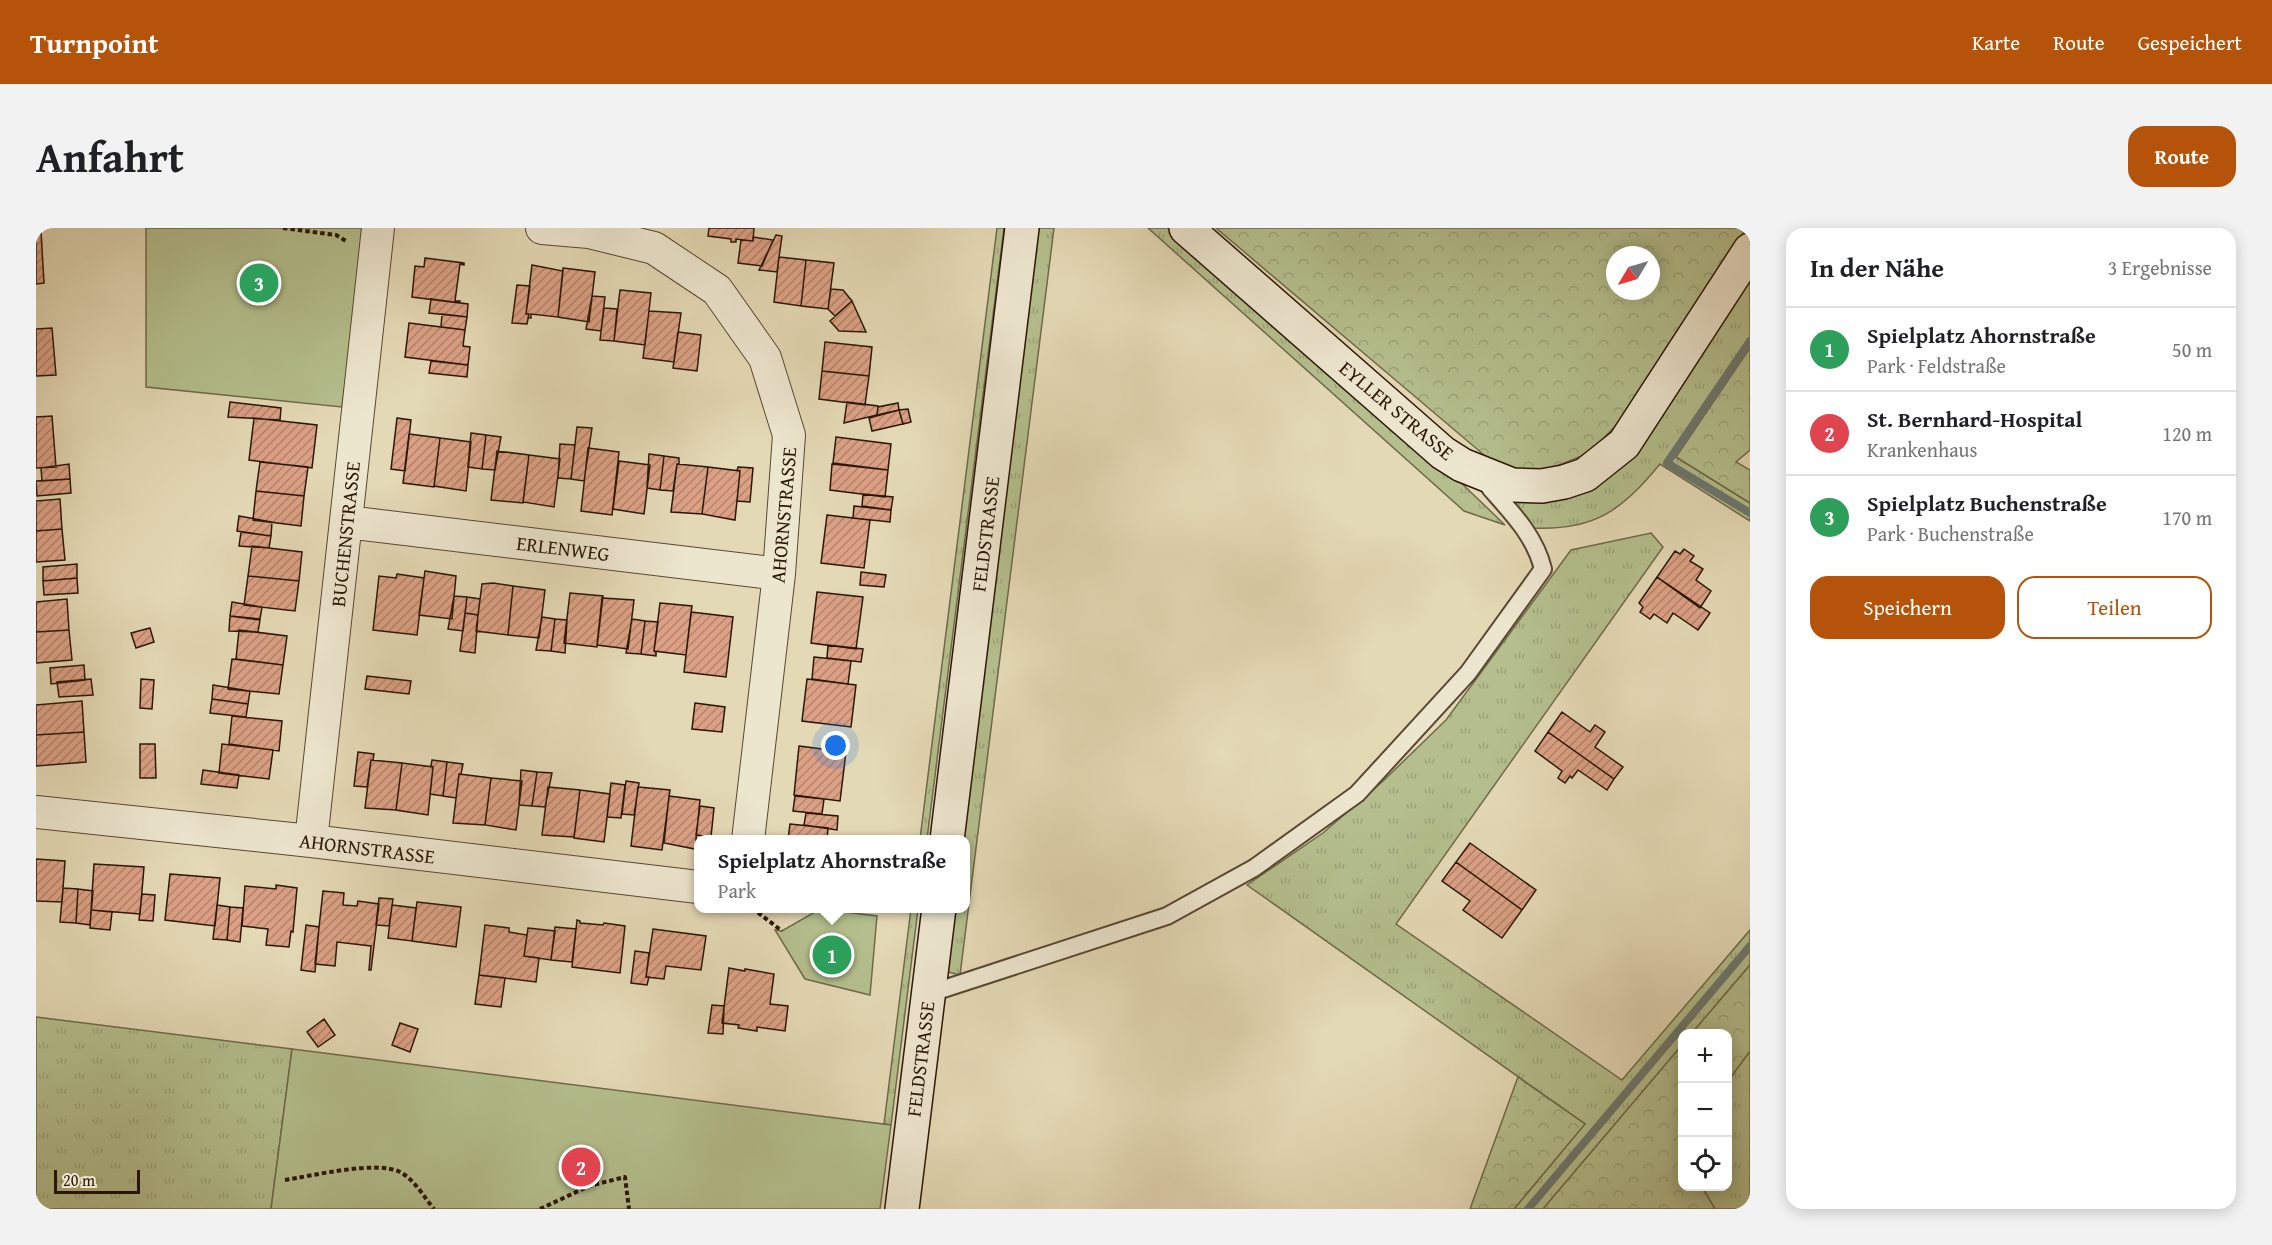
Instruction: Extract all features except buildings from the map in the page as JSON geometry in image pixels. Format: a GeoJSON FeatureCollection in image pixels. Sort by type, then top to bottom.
{"type":"FeatureCollection","features":[{"type":"Feature","properties":{"kind":"street","name":"AHORNSTRASSE"},"geometry":{"type":"LineString","coordinates":[[542,228],[589,232],[654,248],[717,290],[765,358],[789,435],[779,574],[749,835]]}},
{"type":"Feature","properties":{"kind":"street","name":"FELDSTRASSE"},"geometry":{"type":"LineString","coordinates":[[948,835],[1022,228]]}},
{"type":"Feature","properties":{"kind":"street","name":"EYLLER STRASSE"},"geometry":{"type":"LineString","coordinates":[[1186,228],[1443,453],[1462,465],[1512,485],[1542,486],[1585,475],[1624,444],[1750,250]]}},
{"type":"Feature","properties":{"kind":"street","name":"BUCHENSTRASSE"},"geometry":{"type":"LineString","coordinates":[[311,841],[377,242]]}},
{"type":"Feature","properties":{"kind":"street","name":"ERLENWEG"},"geometry":{"type":"LineString","coordinates":[[347,522],[779,574]]}},
{"type":"Feature","properties":{"kind":"street","name":"AHORNSTRASSE"},"geometry":{"type":"LineString","coordinates":[[36,812],[311,841],[694,886]]}},
{"type":"Feature","properties":{"kind":"street","name":"FELDSTRASSE"},"geometry":{"type":"LineString","coordinates":[[902,1209],[938,913]]}},
{"type":"Feature","properties":{"kind":"lane"},"geometry":{"type":"LineString","coordinates":[[928,994],[1167,916],[1254,868],[1357,794],[1468,673],[1544,569],[1539,551],[1525,528],[1491,488],[1491,478]]}},
{"type":"Feature","properties":{"kind":"path"},"geometry":{"type":"LineString","coordinates":[[283,228],[336,235],[348,242],[356,255],[377,242]]}},
{"type":"Feature","properties":{"kind":"path"},"geometry":{"type":"LineString","coordinates":[[757,913],[782,931]]}},
{"type":"Feature","properties":{"kind":"path"},"geometry":{"type":"LineString","coordinates":[[285,1180],[372,1167],[399,1171],[413,1183],[434,1209]]}},
{"type":"Feature","properties":{"kind":"path"},"geometry":{"type":"LineString","coordinates":[[540,1209],[589,1186],[626,1178],[629,1209]]}},
{"type":"Feature","properties":{"kind":"green space"},"geometry":{"type":"Polygon","coordinates":[[[146,228],[366,228],[342,407],[146,387],[146,228]]]}},
{"type":"Feature","properties":{"kind":"green space"},"geometry":{"type":"Polygon","coordinates":[[[997,228],[1004,228],[928,835],[921,835],[997,228]]]}},
{"type":"Feature","properties":{"kind":"green space"},"geometry":{"type":"Polygon","coordinates":[[[1031,228],[1054,228],[970,896],[970,835],[954,835],[1031,228]]]}},
{"type":"Feature","properties":{"kind":"green space"},"geometry":{"type":"Polygon","coordinates":[[[1148,228],[1167,228],[1454,476],[1505,525],[1464,511],[1148,228]]]}},
{"type":"Feature","properties":{"kind":"green space"},"geometry":{"type":"Polygon","coordinates":[[[1216,228],[1746,228],[1634,407],[1589,453],[1547,470],[1506,469],[1484,455],[1216,228]]]}},
{"type":"Feature","properties":{"kind":"green space"},"geometry":{"type":"Polygon","coordinates":[[[1750,275],[1750,348],[1676,457],[1750,503],[1750,521],[1660,464],[1633,494],[1605,514],[1573,526],[1532,528],[1509,501],[1554,501],[1590,488],[1750,275]]]}},
{"type":"Feature","properties":{"kind":"green space"},"geometry":{"type":"Polygon","coordinates":[[[1750,348],[1750,450],[1736,462],[1750,470],[1750,503],[1676,457],[1750,348]]]}},
{"type":"Feature","properties":{"kind":"green space"},"geometry":{"type":"Polygon","coordinates":[[[1651,533],[1663,547],[1396,924],[1622,1080],[1750,930],[1750,965],[1695,1029],[1678,1029],[1678,1050],[1543,1209],[1514,1209],[1585,1124],[1247,885],[1323,833],[1382,782],[1446,720],[1571,550],[1651,533]]]}},
{"type":"Feature","properties":{"kind":"green space"},"geometry":{"type":"Polygon","coordinates":[[[813,913],[853,913],[877,916],[870,995],[805,979],[775,930],[782,931],[813,913]]]}},
{"type":"Feature","properties":{"kind":"green space"},"geometry":{"type":"Polygon","coordinates":[[[910,913],[918,913],[891,1125],[884,1124],[910,913]]]}},
{"type":"Feature","properties":{"kind":"green space"},"geometry":{"type":"Polygon","coordinates":[[[943,913],[968,913],[960,975],[936,969],[943,913]]]}},
{"type":"Feature","properties":{"kind":"green space"},"geometry":{"type":"Polygon","coordinates":[[[1750,965],[1750,1051],[1732,1076],[1732,1029],[1695,1029],[1750,965]]]}},
{"type":"Feature","properties":{"kind":"green space"},"geometry":{"type":"Polygon","coordinates":[[[36,1017],[292,1049],[271,1209],[36,1209],[36,1017]]]}},
{"type":"Feature","properties":{"kind":"green space"},"geometry":{"type":"Polygon","coordinates":[[[292,1049],[891,1125],[880,1209],[271,1209],[292,1049]]]}},
{"type":"Feature","properties":{"kind":"green space"},"geometry":{"type":"Polygon","coordinates":[[[1678,1050],[1678,1191],[1704,1191],[1715,1209],[1543,1209],[1678,1050]]]}},
{"type":"Feature","properties":{"kind":"green space"},"geometry":{"type":"Polygon","coordinates":[[[1750,1051],[1750,1209],[1715,1209],[1704,1191],[1732,1191],[1732,1076],[1750,1051]]]}},
{"type":"Feature","properties":{"kind":"green space"},"geometry":{"type":"Polygon","coordinates":[[[1518,1077],[1585,1124],[1514,1209],[1470,1209],[1518,1077]]]}},
{"type":"Feature","properties":{"kind":"waterway"},"geometry":{"type":"LineString","coordinates":[[1750,341],[1667,463],[1750,513]]}},
{"type":"Feature","properties":{"kind":"waterway"},"geometry":{"type":"LineString","coordinates":[[1528,1209],[1750,946]]}},
{"type":"Feature","properties":{"kind":"place","name":"Spielplatz Buchenstraße"},"geometry":{"type":"Point","coordinates":[259,283]}},
{"type":"Feature","properties":{"kind":"place","name":"Spielplatz Ahornstraße"},"geometry":{"type":"Point","coordinates":[832,955]}},
{"type":"Feature","properties":{"kind":"place","name":"St. Bernhard-Hospital"},"geometry":{"type":"Point","coordinates":[581,1167]}}]}
